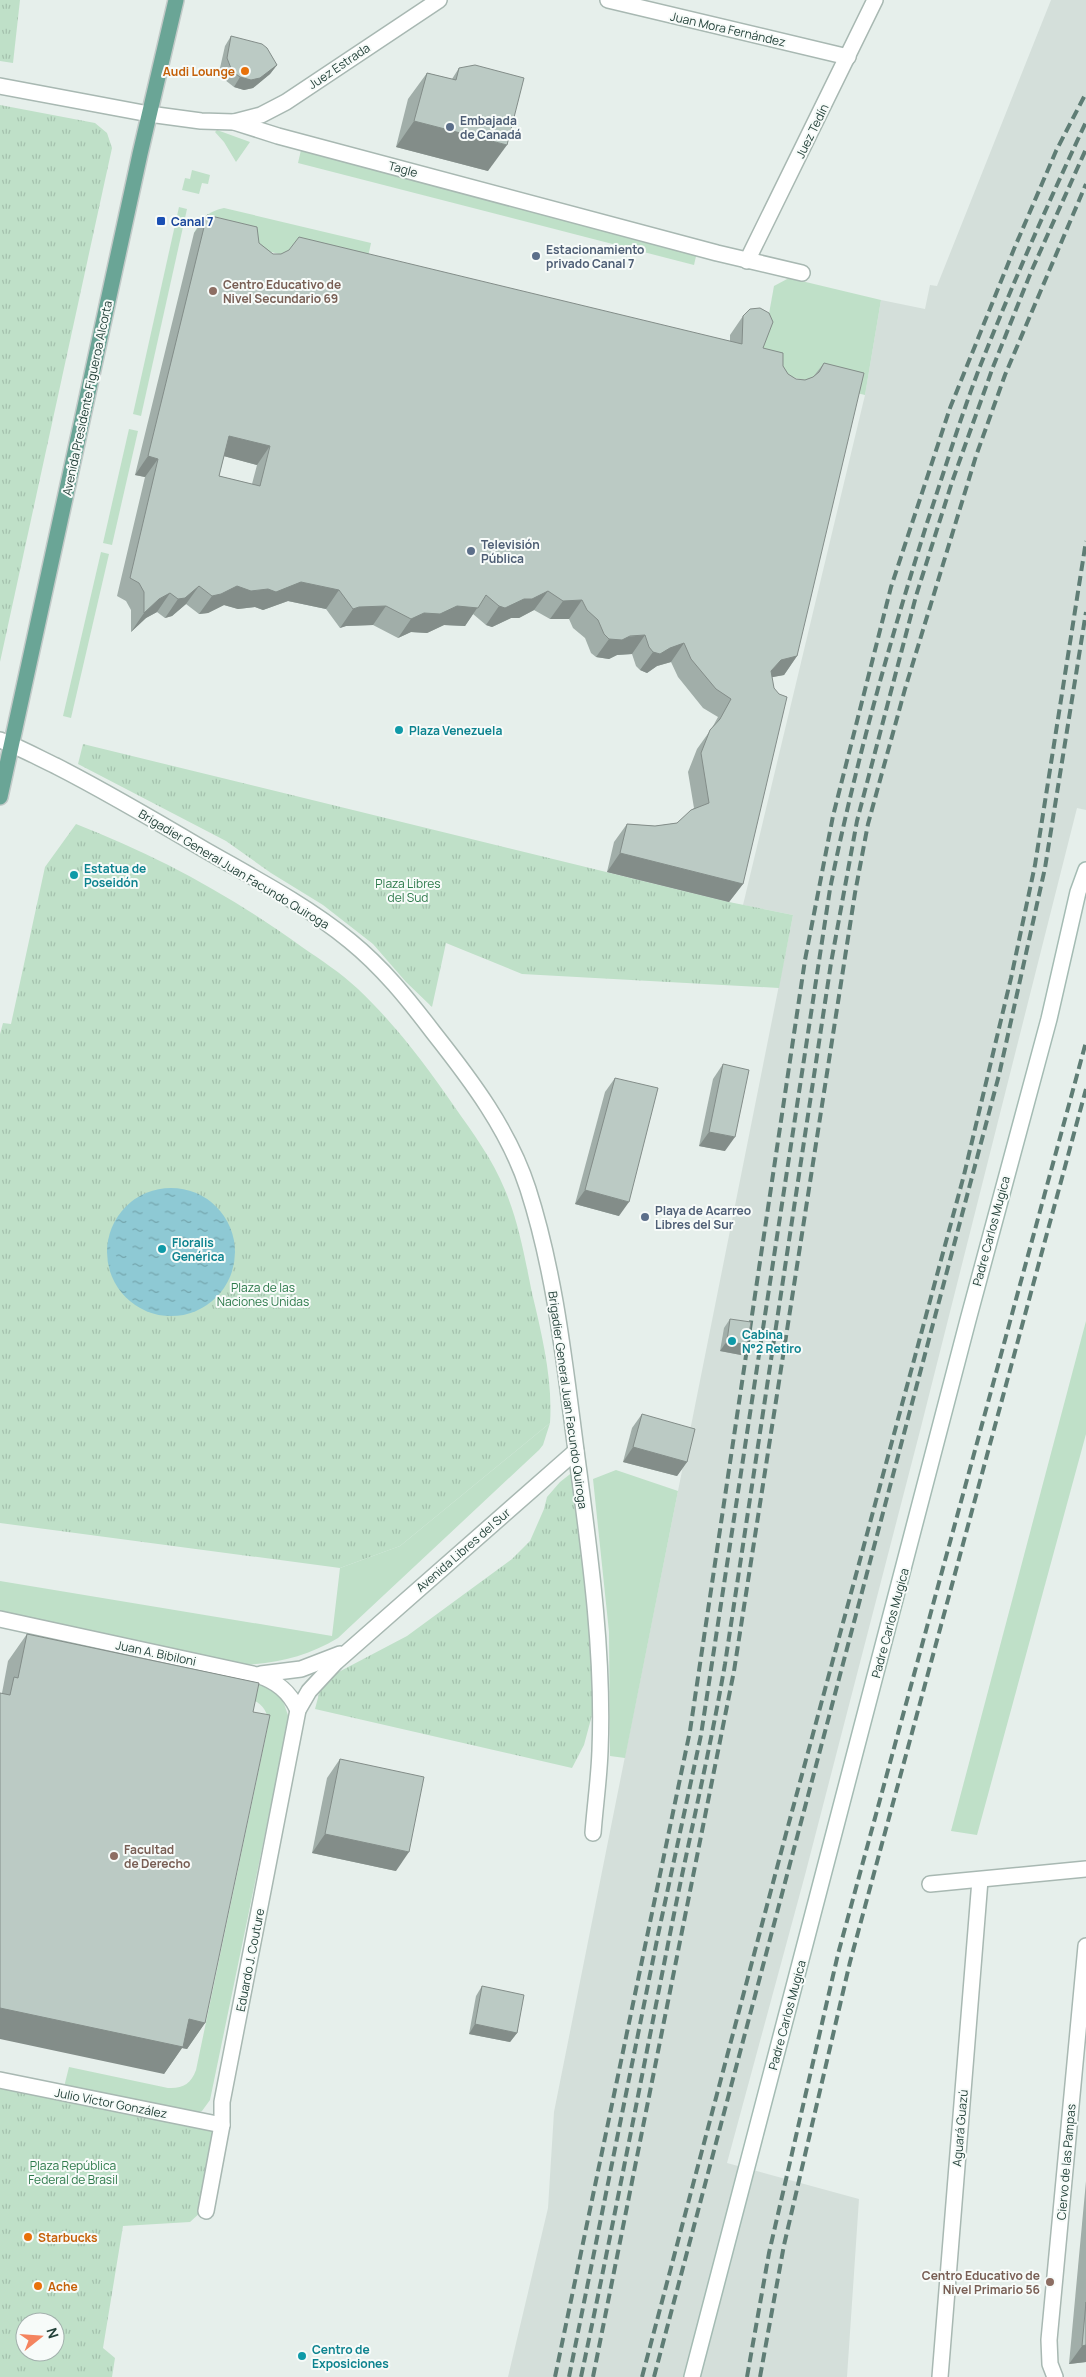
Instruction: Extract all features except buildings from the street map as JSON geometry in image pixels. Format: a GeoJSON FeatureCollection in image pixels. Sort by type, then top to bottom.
{"type":"FeatureCollection","features":[{"type":"Feature","properties":{"kind":"main road","name":"Avenida Presidente Figueroa Alcorta"},"geometry":{"type":"LineString","coordinates":[[0,797],[6,742],[176,0]]}},
{"type":"Feature","properties":{"kind":"street","name":"Juez Estrada"},"geometry":{"type":"LineString","coordinates":[[234,122],[261,115],[286,102],[439,0]]}},
{"type":"Feature","properties":{"kind":"street","name":"Juan Mora Fernández"},"geometry":{"type":"LineString","coordinates":[[608,0],[848,58]]}},
{"type":"Feature","properties":{"kind":"street","name":"Juez Tedín"},"geometry":{"type":"LineString","coordinates":[[747,261],[875,0]]}},
{"type":"Feature","properties":{"kind":"street","name":"Tagle"},"geometry":{"type":"LineString","coordinates":[[0,86],[149,114],[202,121],[234,122],[287,138],[747,261],[802,273]]}},
{"type":"Feature","properties":{"kind":"street","name":"Brigadier General Juan Facundo Quiroga"},"geometry":{"type":"LineString","coordinates":[[6,742],[90,784],[296,903],[348,939],[368,956],[415,1008],[466,1074],[498,1123],[514,1152],[527,1186],[539,1227],[556,1306],[590,1560],[600,1700],[600,1752],[593,1833]]}},
{"type":"Feature","properties":{"kind":"street","name":"Padre Carlos Mugica"},"geometry":{"type":"LineString","coordinates":[[692,2377],[834,1840],[968,1320],[1049,1019],[1078,892],[1086,870]]}},
{"type":"Feature","properties":{"kind":"street","name":"Avenida Libres del Sur"},"geometry":{"type":"LineString","coordinates":[[298,1710],[309,1691],[350,1649],[576,1451]]}},
{"type":"Feature","properties":{"kind":"street","name":"Juan A. Bibiloni"},"geometry":{"type":"LineString","coordinates":[[0,1620],[257,1674],[281,1687],[293,1698],[298,1710]]}},
{"type":"Feature","properties":{"kind":"street","name":"Avenida Libres del Sur"},"geometry":{"type":"LineString","coordinates":[[257,1674],[282,1673],[301,1669],[350,1649]]}},
{"type":"Feature","properties":{"kind":"street","name":"Eduardo J. Couture"},"geometry":{"type":"LineString","coordinates":[[206,2211],[222,2125],[222,2102],[298,1710]]}},
{"type":"Feature","properties":{"kind":"street"},"geometry":{"type":"LineString","coordinates":[[930,1884],[1086,1869]]}},
{"type":"Feature","properties":{"kind":"street","name":"Aguará Guazú"},"geometry":{"type":"LineString","coordinates":[[940,2377],[980,1880]]}},
{"type":"Feature","properties":{"kind":"street","name":"Ciervo de las Pampas"},"geometry":{"type":"LineString","coordinates":[[1055,2377],[1050,2364],[1049,2340],[1086,1946]]}},
{"type":"Feature","properties":{"kind":"street","name":"Julio Víctor González"},"geometry":{"type":"LineString","coordinates":[[0,2080],[222,2125]]}},
{"type":"Feature","properties":{"kind":"shaded area"},"geometry":{"type":"Polygon","coordinates":[[[1051,0],[1086,0],[1086,810],[1077,808],[921,1427],[805,1875],[727,2163],[859,2199],[847,2377],[508,2377],[548,2208],[554,2112],[793,915],[743,905],[865,395],[881,300],[925,309],[930,285],[937,286],[1051,0]]]}},
{"type":"Feature","properties":{"kind":"green space"},"geometry":{"type":"Polygon","coordinates":[[[0,0],[20,0],[13,63],[0,61],[0,0]]]}},
{"type":"Feature","properties":{"kind":"green space"},"geometry":{"type":"Polygon","coordinates":[[[0,105],[95,123],[107,133],[112,148],[0,662],[0,105]]]}},
{"type":"Feature","properties":{"kind":"green space"},"geometry":{"type":"Polygon","coordinates":[[[217,130],[250,142],[236,162],[224,142],[215,132],[217,130]]]}},
{"type":"Feature","properties":{"kind":"green space"},"geometry":{"type":"Polygon","coordinates":[[[301,150],[697,252],[694,265],[298,163],[301,150]]]}},
{"type":"Feature","properties":{"kind":"green space"},"geometry":{"type":"Polygon","coordinates":[[[192,170],[210,175],[208,184],[202,183],[199,194],[182,190],[185,178],[190,179],[192,170]]]}},
{"type":"Feature","properties":{"kind":"green space"},"geometry":{"type":"Polygon","coordinates":[[[179,207],[187,209],[141,416],[133,414],[179,207]]]}},
{"type":"Feature","properties":{"kind":"green space"},"geometry":{"type":"Polygon","coordinates":[[[224,208],[371,243],[364,275],[194,233],[206,216],[213,211],[224,208]]]}},
{"type":"Feature","properties":{"kind":"green space"},"geometry":{"type":"Polygon","coordinates":[[[789,278],[881,300],[865,395],[759,369],[774,286],[789,278]]]}},
{"type":"Feature","properties":{"kind":"green space"},"geometry":{"type":"Polygon","coordinates":[[[129,429],[138,431],[112,545],[103,543],[129,429]]]}},
{"type":"Feature","properties":{"kind":"green space"},"geometry":{"type":"Polygon","coordinates":[[[101,552],[109,554],[71,718],[63,716],[101,552]]]}},
{"type":"Feature","properties":{"kind":"green space","name":"Plaza Libres del Sud"},"geometry":{"type":"Polygon","coordinates":[[[83,744],[729,902],[793,915],[779,988],[522,974],[446,943],[432,1007],[406,982],[373,944],[323,905],[271,873],[226,841],[78,764],[83,744]]]}},
{"type":"Feature","properties":{"kind":"green space","name":"Plaza de las Naciones Unidas"},"geometry":{"type":"Polygon","coordinates":[[[76,824],[164,863],[221,894],[275,928],[351,983],[397,1030],[421,1060],[489,1157],[500,1179],[518,1228],[543,1341],[550,1390],[550,1423],[400,1546],[340,1568],[0,1523],[0,1034],[3,1023],[11,1024],[45,867],[76,824]]]}},
{"type":"Feature","properties":{"kind":"green space"},"geometry":{"type":"Polygon","coordinates":[[[1086,1321],[1086,1434],[977,1835],[951,1831],[1086,1321]]]}},
{"type":"Feature","properties":{"kind":"green space"},"geometry":{"type":"Polygon","coordinates":[[[550,1423],[543,1445],[539,1450],[338,1638],[316,1650],[293,1658],[244,1665],[0,1613],[0,1581],[332,1636],[340,1568],[400,1546],[550,1423]]]}},
{"type":"Feature","properties":{"kind":"green space"},"geometry":{"type":"Polygon","coordinates":[[[616,1470],[678,1491],[625,1758],[610,1756],[609,1632],[593,1479],[616,1470]]]}},
{"type":"Feature","properties":{"kind":"green space"},"geometry":{"type":"Polygon","coordinates":[[[574,1471],[592,1639],[595,1704],[584,1745],[572,1768],[315,1709],[320,1690],[331,1676],[407,1636],[512,1559],[530,1541],[544,1509],[547,1497],[560,1482],[574,1471]]]}},
{"type":"Feature","properties":{"kind":"green space"},"geometry":{"type":"Polygon","coordinates":[[[155,1658],[266,1683],[282,1698],[289,1718],[210,2100],[202,2111],[196,2113],[64,2087],[69,2067],[168,2088],[178,2088],[185,2085],[196,2070],[268,1721],[262,1706],[250,1699],[150,1677],[155,1658]]]}},
{"type":"Feature","properties":{"kind":"green space","name":"Plaza República Federal de Brasil"},"geometry":{"type":"Polygon","coordinates":[[[0,2081],[214,2126],[201,2212],[190,2222],[123,2226],[103,2348],[115,2358],[112,2377],[0,2377],[0,2081]]]}},
{"type":"Feature","properties":{"kind":"water"},"geometry":{"type":"Polygon","coordinates":[[[171,1188],[195,1193],[216,1207],[230,1228],[235,1252],[230,1276],[216,1297],[195,1311],[171,1316],[147,1311],[126,1297],[112,1276],[107,1252],[112,1228],[126,1207],[147,1193],[171,1188]]]}},
{"type":"Feature","properties":{"kind":"railway"},"geometry":{"type":"LineString","coordinates":[[555,2377],[690,1731],[805,960],[833,816],[891,587],[950,408],[1056,151],[1086,93]]}},
{"type":"Feature","properties":{"kind":"railway"},"geometry":{"type":"LineString","coordinates":[[569,2377],[658,1935],[701,1735],[830,889],[850,797],[899,614],[965,407],[1017,275],[1086,122]]}},
{"type":"Feature","properties":{"kind":"railway"},"geometry":{"type":"LineString","coordinates":[[581,2377],[725,1664],[831,963],[857,821],[916,596],[952,482],[993,367],[1031,272],[1086,149]]}},
{"type":"Feature","properties":{"kind":"railway"},"geometry":{"type":"LineString","coordinates":[[593,2377],[734,1671],[855,893],[868,824],[905,689],[976,456],[1005,375],[1086,184]]}},
{"type":"Feature","properties":{"kind":"railway"},"geometry":{"type":"LineString","coordinates":[[642,2377],[964,1175],[1011,978],[1035,865],[1086,541]]}},
{"type":"Feature","properties":{"kind":"railway"},"geometry":{"type":"LineString","coordinates":[[654,2377],[999,1075],[1045,868],[1086,612]]}},
{"type":"Feature","properties":{"kind":"railway"},"geometry":{"type":"LineString","coordinates":[[747,2377],[769,2253],[838,1954],[1086,1042]]}},
{"type":"Feature","properties":{"kind":"railway"},"geometry":{"type":"LineString","coordinates":[[760,2377],[784,2245],[850,1962],[1086,1089]]}},
{"type":"Feature","properties":{"kind":"place","name":"Audi Lounge"},"geometry":{"type":"Point","coordinates":[245,71]}},
{"type":"Feature","properties":{"kind":"place","name":"Embajada de Canadá"},"geometry":{"type":"Point","coordinates":[450,127]}},
{"type":"Feature","properties":{"kind":"place","name":"Canal 7"},"geometry":{"type":"Point","coordinates":[161,221]}},
{"type":"Feature","properties":{"kind":"place","name":"Estacionamiento privado Canal 7"},"geometry":{"type":"Point","coordinates":[536,256]}},
{"type":"Feature","properties":{"kind":"place","name":"Centro Educativo de Nivel Secundario 69"},"geometry":{"type":"Point","coordinates":[213,291]}},
{"type":"Feature","properties":{"kind":"place","name":"Televisión Pública"},"geometry":{"type":"Point","coordinates":[471,551]}},
{"type":"Feature","properties":{"kind":"place","name":"Plaza Venezuela"},"geometry":{"type":"Point","coordinates":[399,730]}},
{"type":"Feature","properties":{"kind":"place","name":"Estatua de Poseidón"},"geometry":{"type":"Point","coordinates":[74,875]}},
{"type":"Feature","properties":{"kind":"place","name":"Playa de Acarreo Libres del Sur"},"geometry":{"type":"Point","coordinates":[645,1217]}},
{"type":"Feature","properties":{"kind":"place","name":"Floralis Genérica"},"geometry":{"type":"Point","coordinates":[162,1249]}},
{"type":"Feature","properties":{"kind":"place","name":"Cabina N°2 Retiro"},"geometry":{"type":"Point","coordinates":[732,1341]}},
{"type":"Feature","properties":{"kind":"place","name":"Facultad de Derecho"},"geometry":{"type":"Point","coordinates":[114,1856]}},
{"type":"Feature","properties":{"kind":"place","name":"Starbucks"},"geometry":{"type":"Point","coordinates":[28,2237]}},
{"type":"Feature","properties":{"kind":"place","name":"Centro Educativo de Nivel Primario 56"},"geometry":{"type":"Point","coordinates":[1050,2282]}},
{"type":"Feature","properties":{"kind":"place","name":"Ache"},"geometry":{"type":"Point","coordinates":[38,2286]}},
{"type":"Feature","properties":{"kind":"place","name":"Centro de Exposiciones"},"geometry":{"type":"Point","coordinates":[302,2356]}}]}
